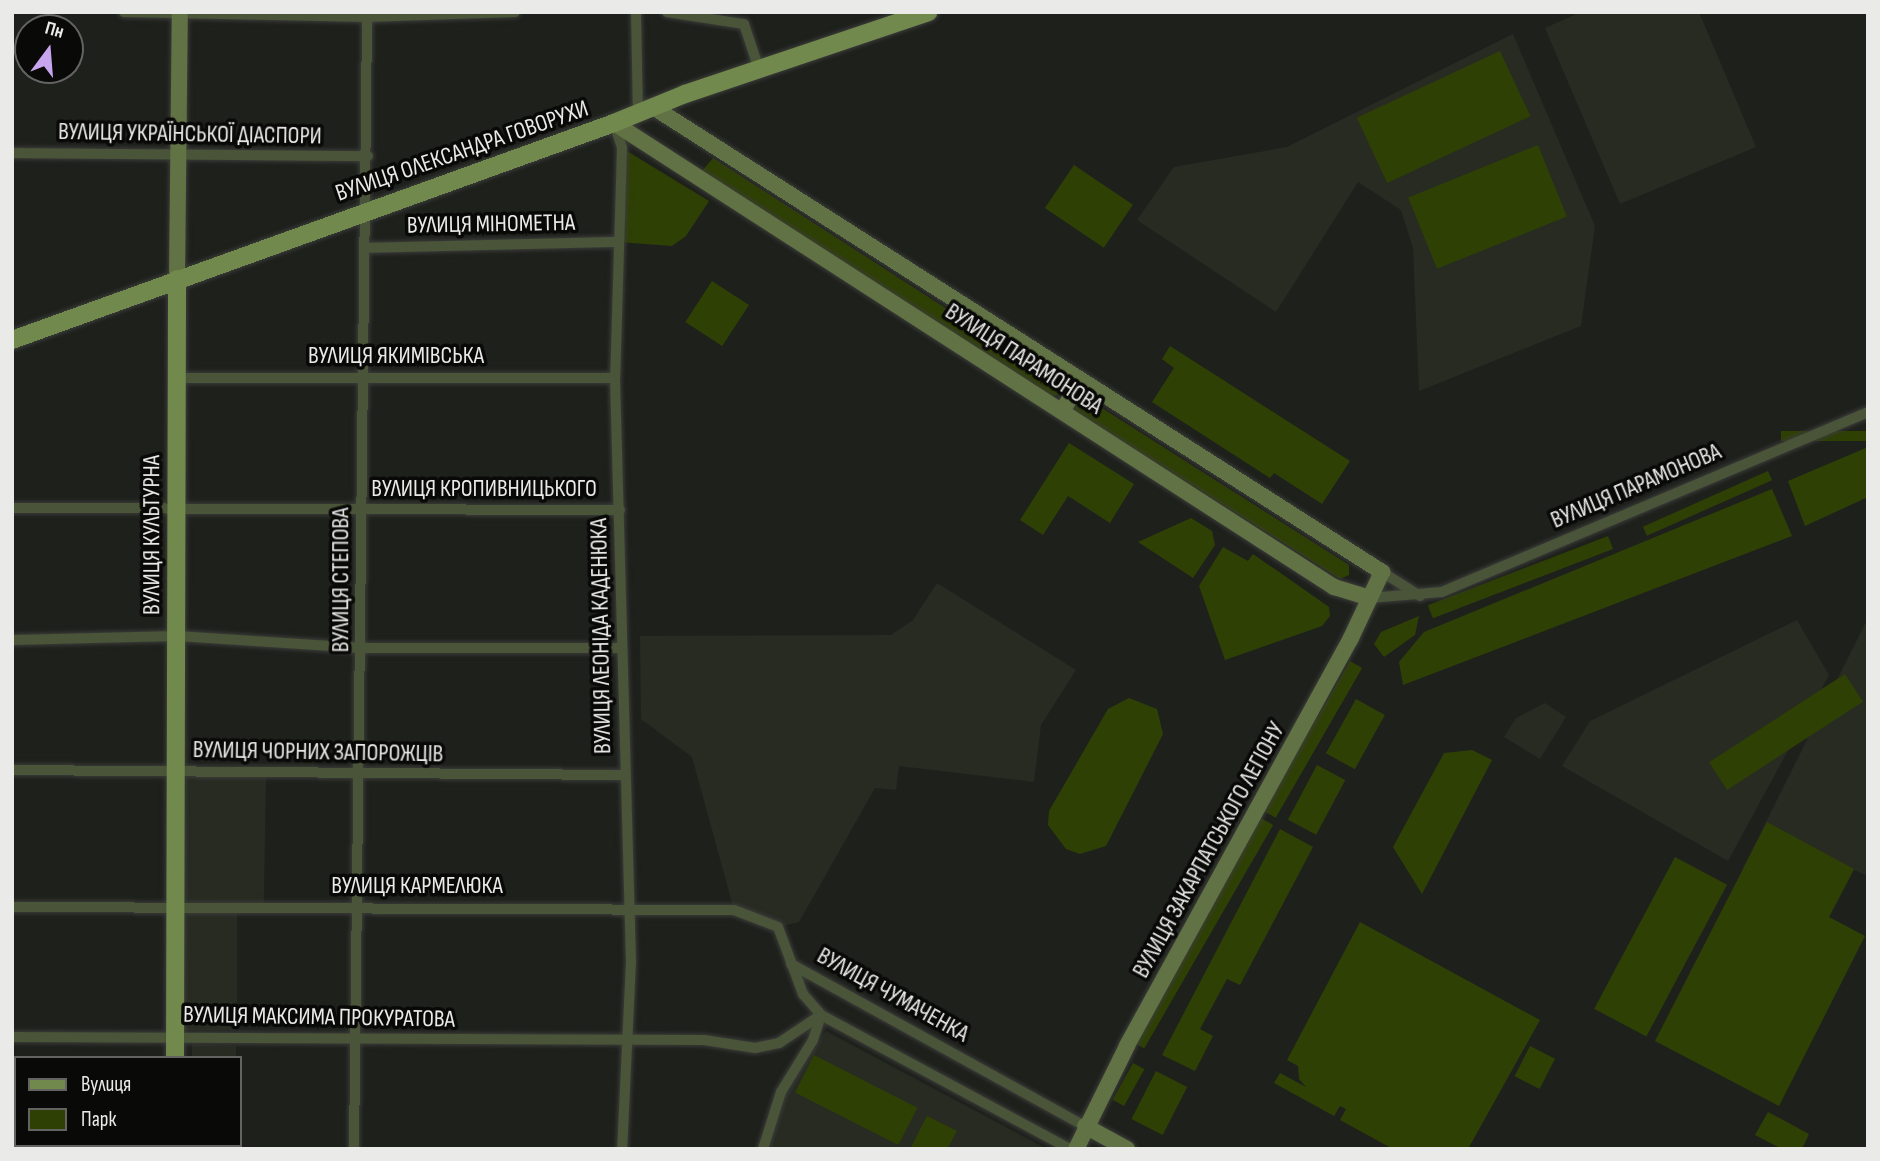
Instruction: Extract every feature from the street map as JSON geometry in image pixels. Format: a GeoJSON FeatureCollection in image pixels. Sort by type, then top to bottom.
{"type":"FeatureCollection","features":[{"type":"Feature","properties":{"kind":"main road","name":"ВУЛИЦЯ ОЛЕКСАНДРА ГОВОРУХИ"},"geometry":{"type":"LineString","coordinates":[[12,340],[366,210],[614,123],[887,19],[929,12]]}},
{"type":"Feature","properties":{"kind":"main road","name":"ВУЛИЦЯ КУЛЬТУРНА"},"geometry":{"type":"LineString","coordinates":[[175,1056],[177,279]]}},
{"type":"Feature","properties":{"kind":"street"},"geometry":{"type":"LineString","coordinates":[[124,12],[367,15],[515,12]]}},
{"type":"Feature","properties":{"kind":"street"},"geometry":{"type":"LineString","coordinates":[[636,12],[646,109]]}},
{"type":"Feature","properties":{"kind":"street"},"geometry":{"type":"LineString","coordinates":[[667,12],[744,24],[759,69]]}},
{"type":"Feature","properties":{"kind":"street","name":"ВУЛИЦЯ КУЛЬТУРНА"},"geometry":{"type":"LineString","coordinates":[[177,279],[180,13]]}},
{"type":"Feature","properties":{"kind":"street","name":"ВУЛИЦЯ СТЕПОВА"},"geometry":{"type":"LineString","coordinates":[[354,1149],[360,907],[357,776],[362,648],[363,376],[368,156],[367,15]]}},
{"type":"Feature","properties":{"kind":"street","name":"ВУЛИЦЯ ПАРАМОНОВА"},"geometry":{"type":"LineString","coordinates":[[646,109],[1420,596]]}},
{"type":"Feature","properties":{"kind":"street","name":"ВУЛИЦЯ ПАРАМОНОВА"},"geometry":{"type":"LineString","coordinates":[[614,123],[1334,587],[1369,598],[1420,596],[1442,592],[1868,412]]}},
{"type":"Feature","properties":{"kind":"street","name":"ВУЛИЦЯ ЛЕОНІДА КАДЕНЮКА"},"geometry":{"type":"LineString","coordinates":[[614,123],[622,148],[615,378],[620,510],[620,648],[630,908],[630,997],[624,1042],[622,1149]]}},
{"type":"Feature","properties":{"kind":"street","name":"ВУЛИЦЯ УКРАЇНСЬКОЇ ДІАСПОРИ"},"geometry":{"type":"LineString","coordinates":[[12,153],[368,156]]}},
{"type":"Feature","properties":{"kind":"street","name":"ВУЛИЦЯ МІНОМЕТНА"},"geometry":{"type":"LineString","coordinates":[[365,248],[618,242]]}},
{"type":"Feature","properties":{"kind":"street","name":"ВУЛИЦЯ ЯКИМІВСЬКА"},"geometry":{"type":"LineString","coordinates":[[177,378],[615,378]]}},
{"type":"Feature","properties":{"kind":"street"},"geometry":{"type":"LineString","coordinates":[[1062,411],[1080,382]]}},
{"type":"Feature","properties":{"kind":"street","name":"ВУЛИЦЯ КРОПИВНИЦЬКОГО"},"geometry":{"type":"LineString","coordinates":[[12,508],[620,510]]}},
{"type":"Feature","properties":{"kind":"street","name":"ВУЛИЦЯ ЗАКАРПАТСЬКОГО ЛЕГІОНУ"},"geometry":{"type":"LineString","coordinates":[[1076,1149],[1085,1126],[1381,572]]}},
{"type":"Feature","properties":{"kind":"street"},"geometry":{"type":"LineString","coordinates":[[12,640],[177,636],[362,648],[620,648]]}},
{"type":"Feature","properties":{"kind":"street","name":"ВУЛИЦЯ ЧОРНИХ ЗАПОРОЖЦІВ"},"geometry":{"type":"LineString","coordinates":[[12,770],[357,776],[624,775]]}},
{"type":"Feature","properties":{"kind":"street","name":"ВУЛИЦЯ КАРМЕЛЮКА"},"geometry":{"type":"LineString","coordinates":[[12,907],[734,910],[778,927],[791,964]]}},
{"type":"Feature","properties":{"kind":"street","name":"ВУЛИЦЯ ЧУМАЧЕНКА"},"geometry":{"type":"LineString","coordinates":[[791,964],[1127,1149]]}},
{"type":"Feature","properties":{"kind":"street","name":"ВУЛИЦЯ ЧУМАЧЕНКА"},"geometry":{"type":"LineString","coordinates":[[791,964],[803,994],[821,1015],[1070,1149]]}},
{"type":"Feature","properties":{"kind":"street"},"geometry":{"type":"LineString","coordinates":[[763,1149],[766,1127],[781,1092],[813,1040],[821,1015]]}},
{"type":"Feature","properties":{"kind":"street","name":"ВУЛИЦЯ МАКСИМА ПРОКУРАТОВА"},"geometry":{"type":"LineString","coordinates":[[12,1037],[176,1035],[358,1040],[704,1040],[765,1048],[821,1015]]}},
{"type":"Feature","properties":{"kind":"shaded area"},"geometry":{"type":"Polygon","coordinates":[[[1581,12],[1699,12],[1756,147],[1620,204],[1545,28],[1581,12]]]}},
{"type":"Feature","properties":{"kind":"shaded area"},"geometry":{"type":"Polygon","coordinates":[[[1513,34],[1595,226],[1581,326],[1419,391],[1413,248],[1401,210],[1358,182],[1276,312],[1137,220],[1174,167],[1287,147],[1513,34]]]}},
{"type":"Feature","properties":{"kind":"shaded area"},"geometry":{"type":"Polygon","coordinates":[[[937,583],[1076,670],[1041,725],[1034,782],[899,766],[896,790],[875,788],[799,922],[778,927],[734,910],[692,757],[641,719],[640,636],[891,635],[913,620],[937,583]]]}},
{"type":"Feature","properties":{"kind":"shaded area"},"geometry":{"type":"Polygon","coordinates":[[[1868,618],[1868,876],[1854,870],[1829,917],[1742,870],[1868,618]]]}},
{"type":"Feature","properties":{"kind":"shaded area"},"geometry":{"type":"Polygon","coordinates":[[[1797,620],[1829,675],[1728,861],[1562,766],[1590,721],[1797,620]]]}},
{"type":"Feature","properties":{"kind":"shaded area"},"geometry":{"type":"Polygon","coordinates":[[[1545,703],[1566,717],[1540,759],[1504,737],[1516,718],[1545,703]]]}},
{"type":"Feature","properties":{"kind":"shaded area"},"geometry":{"type":"Polygon","coordinates":[[[186,776],[266,777],[264,903],[184,902],[186,776]]]}},
{"type":"Feature","properties":{"kind":"shaded area"},"geometry":{"type":"Polygon","coordinates":[[[184,911],[237,911],[237,1030],[184,1030],[184,911]]]}},
{"type":"Feature","properties":{"kind":"shaded area"},"geometry":{"type":"Polygon","coordinates":[[[826,1031],[1047,1149],[768,1149],[779,1103],[826,1031]]]}},
{"type":"Feature","properties":{"kind":"shaded area"},"geometry":{"type":"Polygon","coordinates":[[[192,1044],[236,1046],[236,1056],[192,1056],[192,1044]]]}},
{"type":"Feature","properties":{"kind":"green space"},"geometry":{"type":"Polygon","coordinates":[[[1500,51],[1530,116],[1387,183],[1357,118],[1500,51]]]}},
{"type":"Feature","properties":{"kind":"green space"},"geometry":{"type":"Polygon","coordinates":[[[1538,145],[1567,216],[1437,269],[1408,197],[1538,145]]]}},
{"type":"Feature","properties":{"kind":"green space"},"geometry":{"type":"Polygon","coordinates":[[[622,148],[709,201],[686,236],[672,246],[618,242],[622,148]]]}},
{"type":"Feature","properties":{"kind":"green space"},"geometry":{"type":"Polygon","coordinates":[[[713,158],[1062,383],[1062,395],[1050,396],[702,171],[713,158]]]}},
{"type":"Feature","properties":{"kind":"green space"},"geometry":{"type":"Polygon","coordinates":[[[1074,165],[1133,205],[1104,248],[1045,208],[1074,165]]]}},
{"type":"Feature","properties":{"kind":"green space"},"geometry":{"type":"Polygon","coordinates":[[[712,281],[749,305],[722,346],[685,322],[712,281]]]}},
{"type":"Feature","properties":{"kind":"green space"},"geometry":{"type":"Polygon","coordinates":[[[1170,346],[1350,461],[1322,504],[1274,473],[1270,478],[1152,402],[1174,368],[1162,359],[1170,346]]]}},
{"type":"Feature","properties":{"kind":"green space"},"geometry":{"type":"Polygon","coordinates":[[[1083,396],[1349,565],[1349,575],[1340,579],[1072,409],[1083,396]]]}},
{"type":"Feature","properties":{"kind":"green space"},"geometry":{"type":"Polygon","coordinates":[[[1781,431],[1868,431],[1868,441],[1781,441],[1781,431]]]}},
{"type":"Feature","properties":{"kind":"green space"},"geometry":{"type":"Polygon","coordinates":[[[1069,443],[1134,484],[1110,523],[1068,496],[1043,535],[1020,520],[1069,443]]]}},
{"type":"Feature","properties":{"kind":"green space"},"geometry":{"type":"Polygon","coordinates":[[[1868,447],[1868,497],[1805,526],[1788,481],[1868,447]]]}},
{"type":"Feature","properties":{"kind":"green space"},"geometry":{"type":"Polygon","coordinates":[[[1768,471],[1772,480],[1647,536],[1643,527],[1768,471]]]}},
{"type":"Feature","properties":{"kind":"green space"},"geometry":{"type":"Polygon","coordinates":[[[1772,489],[1792,536],[1403,685],[1399,662],[1424,632],[1772,489]]]}},
{"type":"Feature","properties":{"kind":"green space"},"geometry":{"type":"Polygon","coordinates":[[[1191,518],[1212,531],[1215,545],[1193,578],[1138,542],[1191,518]]]}},
{"type":"Feature","properties":{"kind":"green space"},"geometry":{"type":"Polygon","coordinates":[[[1608,536],[1613,549],[1433,618],[1428,605],[1608,536]]]}},
{"type":"Feature","properties":{"kind":"green space"},"geometry":{"type":"Polygon","coordinates":[[[1223,547],[1248,561],[1253,554],[1329,607],[1330,616],[1322,626],[1225,660],[1199,586],[1223,547]]]}},
{"type":"Feature","properties":{"kind":"green space"},"geometry":{"type":"Polygon","coordinates":[[[1419,616],[1415,635],[1384,657],[1374,644],[1381,632],[1419,616]]]}},
{"type":"Feature","properties":{"kind":"green space"},"geometry":{"type":"Polygon","coordinates":[[[1350,661],[1362,668],[1276,818],[1264,811],[1350,661]]]}},
{"type":"Feature","properties":{"kind":"green space"},"geometry":{"type":"Polygon","coordinates":[[[1845,674],[1863,702],[1727,790],[1709,762],[1845,674]]]}},
{"type":"Feature","properties":{"kind":"green space"},"geometry":{"type":"Polygon","coordinates":[[[1129,698],[1157,709],[1163,734],[1106,846],[1080,854],[1066,849],[1048,825],[1049,811],[1108,709],[1129,698]]]}},
{"type":"Feature","properties":{"kind":"green space"},"geometry":{"type":"Polygon","coordinates":[[[1356,699],[1385,715],[1355,769],[1326,753],[1356,699]]]}},
{"type":"Feature","properties":{"kind":"green space"},"geometry":{"type":"Polygon","coordinates":[[[1472,750],[1492,760],[1422,894],[1393,847],[1444,753],[1472,750]]]}},
{"type":"Feature","properties":{"kind":"green space"},"geometry":{"type":"Polygon","coordinates":[[[1317,765],[1345,780],[1316,835],[1288,820],[1317,765]]]}},
{"type":"Feature","properties":{"kind":"green space"},"geometry":{"type":"Polygon","coordinates":[[[1261,818],[1273,825],[1144,1048],[1132,1041],[1261,818]]]}},
{"type":"Feature","properties":{"kind":"green space"},"geometry":{"type":"Polygon","coordinates":[[[1767,822],[1854,869],[1829,917],[1865,936],[1779,1106],[1655,1041],[1767,822]]]}},
{"type":"Feature","properties":{"kind":"green space"},"geometry":{"type":"Polygon","coordinates":[[[1280,829],[1313,847],[1240,985],[1227,979],[1200,1029],[1213,1036],[1195,1071],[1162,1055],[1280,829]]]}},
{"type":"Feature","properties":{"kind":"green space"},"geometry":{"type":"Polygon","coordinates":[[[1675,857],[1727,885],[1646,1037],[1594,1009],[1675,857]]]}},
{"type":"Feature","properties":{"kind":"green space"},"geometry":{"type":"Polygon","coordinates":[[[1360,922],[1540,1020],[1468,1149],[1393,1149],[1340,1120],[1346,1109],[1340,1106],[1334,1116],[1274,1083],[1280,1073],[1306,1087],[1299,1079],[1298,1066],[1287,1060],[1360,922]]]}},
{"type":"Feature","properties":{"kind":"green space"},"geometry":{"type":"Polygon","coordinates":[[[1530,1046],[1555,1059],[1540,1089],[1515,1076],[1530,1046]]]}},
{"type":"Feature","properties":{"kind":"green space"},"geometry":{"type":"Polygon","coordinates":[[[814,1055],[917,1108],[898,1145],[795,1092],[814,1055]]]}},
{"type":"Feature","properties":{"kind":"green space"},"geometry":{"type":"Polygon","coordinates":[[[1133,1063],[1144,1069],[1124,1106],[1113,1100],[1133,1063]]]}},
{"type":"Feature","properties":{"kind":"green space"},"geometry":{"type":"Polygon","coordinates":[[[1156,1071],[1187,1087],[1163,1135],[1131,1119],[1156,1071]]]}},
{"type":"Feature","properties":{"kind":"green space"},"geometry":{"type":"Polygon","coordinates":[[[1768,1112],[1809,1134],[1802,1149],[1782,1149],[1755,1135],[1768,1112]]]}},
{"type":"Feature","properties":{"kind":"green space"},"geometry":{"type":"Polygon","coordinates":[[[927,1116],[957,1131],[947,1149],[910,1149],[927,1116]]]}}]}
